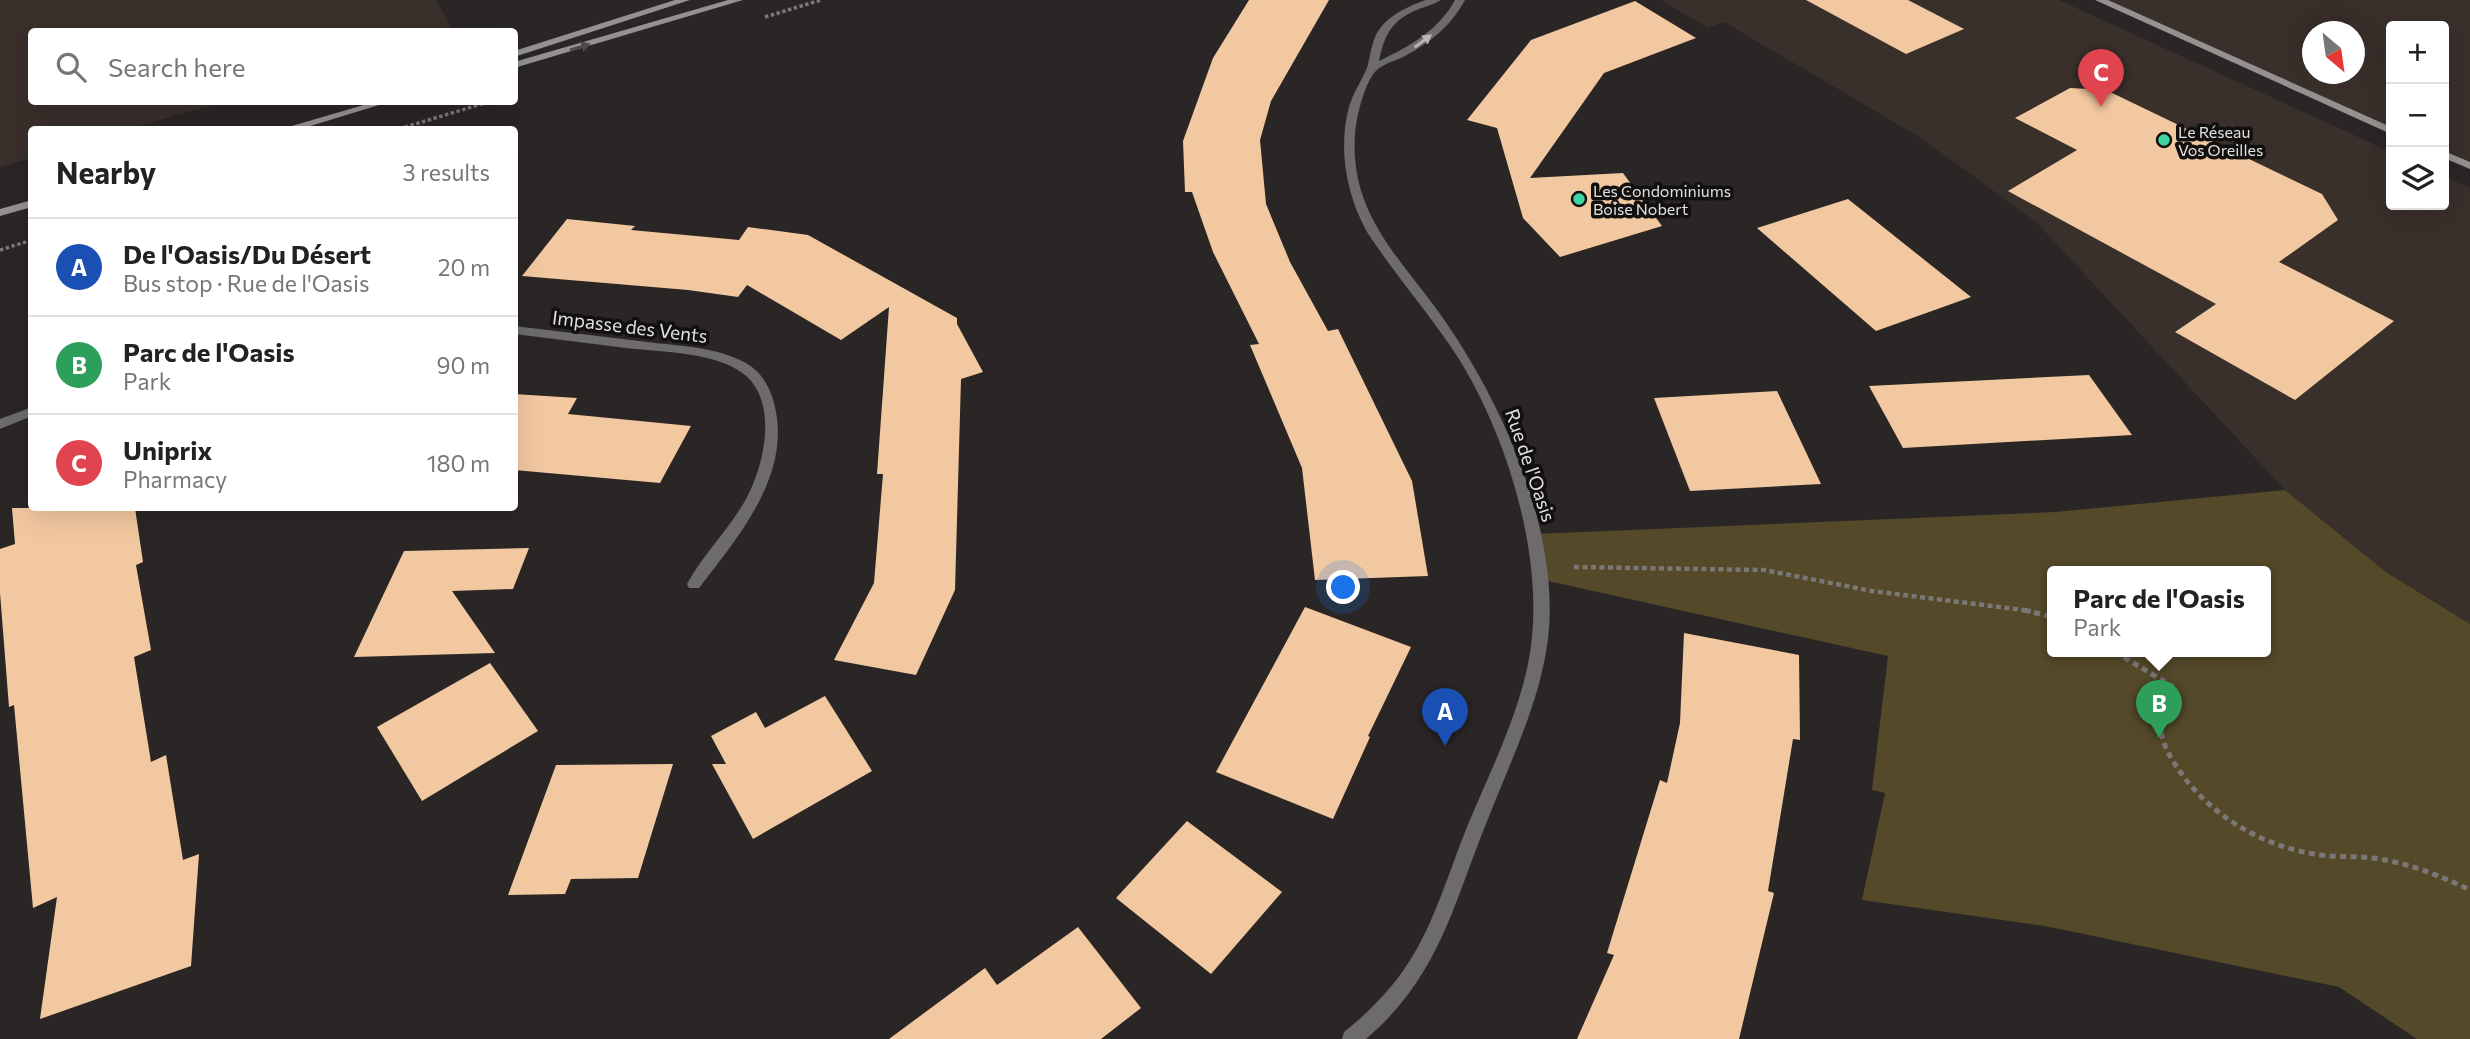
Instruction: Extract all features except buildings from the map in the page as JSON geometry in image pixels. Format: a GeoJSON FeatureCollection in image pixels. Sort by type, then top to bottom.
{"type":"FeatureCollection","features":[{"type":"Feature","properties":{"kind":"main road"},"geometry":{"type":"LineString","coordinates":[[518,53],[685,0]]}},
{"type":"Feature","properties":{"kind":"main road"},"geometry":{"type":"LineString","coordinates":[[518,64],[738,0]]}},
{"type":"Feature","properties":{"kind":"main road"},"geometry":{"type":"LineString","coordinates":[[2100,0],[2386,129]]}},
{"type":"Feature","properties":{"kind":"main road"},"geometry":{"type":"LineString","coordinates":[[293,126],[357,105]]}},
{"type":"Feature","properties":{"kind":"main road"},"geometry":{"type":"LineString","coordinates":[[296,126],[373,105]]}},
{"type":"Feature","properties":{"kind":"main road"},"geometry":{"type":"LineString","coordinates":[[2449,157],[2470,166]]}},
{"type":"Feature","properties":{"kind":"main road"},"geometry":{"type":"LineString","coordinates":[[0,213],[28,204]]}},
{"type":"Feature","properties":{"kind":"street","name":"Rue de l'Oasis"},"geometry":{"type":"LineString","coordinates":[[1352,1039],[1379,1016],[1404,989],[1422,960],[1445,908],[1527,695],[1539,646],[1541,622],[1535,534],[1520,485],[1487,399],[1458,347],[1384,249],[1358,202],[1353,182],[1349,136],[1359,95],[1372,68],[1381,34],[1417,5],[1436,0]]}},
{"type":"Feature","properties":{"kind":"street"},"geometry":{"type":"LineString","coordinates":[[1372,68],[1419,46],[1452,19],[1460,0]]}},
{"type":"Feature","properties":{"kind":"street","name":"Impasse des Vents"},"geometry":{"type":"LineString","coordinates":[[518,330],[709,354],[736,363],[753,374],[771,409],[772,436],[765,474],[740,522],[695,584]]}},
{"type":"Feature","properties":{"kind":"street"},"geometry":{"type":"LineString","coordinates":[[0,424],[28,413]]}},
{"type":"Feature","properties":{"kind":"path"},"geometry":{"type":"LineString","coordinates":[[409,126],[478,105]]}},
{"type":"Feature","properties":{"kind":"path"},"geometry":{"type":"LineString","coordinates":[[0,250],[28,241]]}},
{"type":"Feature","properties":{"kind":"path"},"geometry":{"type":"LineString","coordinates":[[1538,567],[1764,570],[1872,591],[2018,608],[2047,616]]}},
{"type":"Feature","properties":{"kind":"path"},"geometry":{"type":"LineString","coordinates":[[2123,657],[2172,686],[2163,698],[2158,717],[2160,737],[2173,762],[2191,787],[2216,810],[2269,842],[2322,856],[2370,857],[2433,874],[2470,890]]}},
{"type":"Feature","properties":{"kind":"shaded area"},"geometry":{"type":"Polygon","coordinates":[[[0,0],[436,0],[452,28],[28,28],[28,105],[212,105],[139,126],[28,126],[28,159],[0,167],[0,0]]]}},
{"type":"Feature","properties":{"kind":"shaded area"},"geometry":{"type":"Polygon","coordinates":[[[1661,0],[2059,0],[2386,150],[2386,210],[2449,210],[2449,178],[2470,188],[2470,624],[2386,572],[2285,490],[2036,222],[1921,138],[1724,22],[1708,28],[1661,0]]]}},
{"type":"Feature","properties":{"kind":"shaded area"},"geometry":{"type":"Polygon","coordinates":[[[2100,0],[2470,0],[2470,166],[2449,156],[2449,21],[2386,21],[2386,129],[2100,0]]]}},
{"type":"Feature","properties":{"kind":"shaded area"},"geometry":{"type":"Polygon","coordinates":[[[2285,490],[2386,572],[2470,624],[2470,1039],[2417,1039],[2339,987],[2045,926],[1862,900],[1885,793],[1872,790],[1888,656],[1539,579],[1535,534],[2055,512],[2285,490]]]}},
{"type":"Feature","properties":{"kind":"place","name":"Uniprix"},"geometry":{"type":"Point","coordinates":[2101,107]}},
{"type":"Feature","properties":{"kind":"place","name":"Le Réseau Vos Oreilles"},"geometry":{"type":"Point","coordinates":[2164,140]}},
{"type":"Feature","properties":{"kind":"place","name":"Les Condominiums Boise Nobert"},"geometry":{"type":"Point","coordinates":[1579,199]}},
{"type":"Feature","properties":{"kind":"place","name":"Parc de l'Oasis"},"geometry":{"type":"Point","coordinates":[2159,738]}},
{"type":"Feature","properties":{"kind":"place","name":"De l'Oasis/Du Désert"},"geometry":{"type":"Point","coordinates":[1445,746]}}]}
